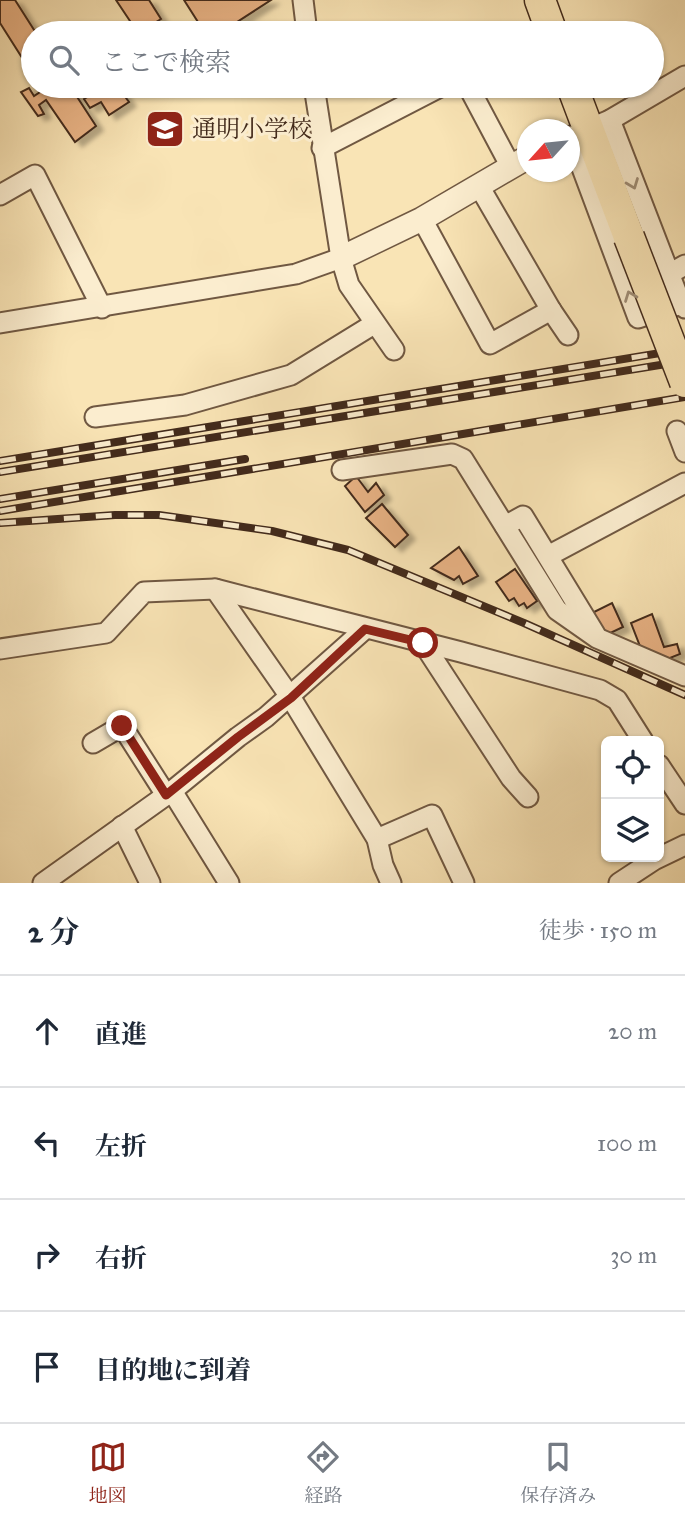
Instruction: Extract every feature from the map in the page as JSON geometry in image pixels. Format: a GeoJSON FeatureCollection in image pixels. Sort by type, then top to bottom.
{"type":"FeatureCollection","features":[{"type":"Feature","properties":{"kind":"main road"},"geometry":{"type":"LineString","coordinates":[[540,0],[547,21]]}},
{"type":"Feature","properties":{"kind":"main road"},"geometry":{"type":"LineString","coordinates":[[575,98],[584,130],[685,382]]}},
{"type":"Feature","properties":{"kind":"street"},"geometry":{"type":"LineString","coordinates":[[303,0],[306,21]]}},
{"type":"Feature","properties":{"kind":"street"},"geometry":{"type":"LineString","coordinates":[[664,87],[685,76]]}},
{"type":"Feature","properties":{"kind":"street"},"geometry":{"type":"LineString","coordinates":[[316,98],[341,258],[349,285],[394,350]]}},
{"type":"Feature","properties":{"kind":"street"},"geometry":{"type":"LineString","coordinates":[[322,148],[419,98]]}},
{"type":"Feature","properties":{"kind":"street"},"geometry":{"type":"LineString","coordinates":[[476,98],[517,159]]}},
{"type":"Feature","properties":{"kind":"street"},"geometry":{"type":"LineString","coordinates":[[584,130],[644,98]]}},
{"type":"Feature","properties":{"kind":"street"},"geometry":{"type":"LineString","coordinates":[[584,130],[677,269],[683,306],[638,318],[584,130]]}},
{"type":"Feature","properties":{"kind":"street"},"geometry":{"type":"LineString","coordinates":[[0,323],[296,274],[341,258],[422,219],[517,163]]}},
{"type":"Feature","properties":{"kind":"street"},"geometry":{"type":"LineString","coordinates":[[0,195],[35,176],[102,307]]}},
{"type":"Feature","properties":{"kind":"street"},"geometry":{"type":"LineString","coordinates":[[479,186],[568,335]]}},
{"type":"Feature","properties":{"kind":"street"},"geometry":{"type":"LineString","coordinates":[[422,219],[490,344],[551,310]]}},
{"type":"Feature","properties":{"kind":"street"},"geometry":{"type":"LineString","coordinates":[[95,417],[185,405],[291,374],[374,324]]}},
{"type":"Feature","properties":{"kind":"street"},"geometry":{"type":"LineString","coordinates":[[677,431],[685,452]]}},
{"type":"Feature","properties":{"kind":"street"},"geometry":{"type":"LineString","coordinates":[[342,470],[452,454],[463,459],[557,610],[597,638],[685,676]]}},
{"type":"Feature","properties":{"kind":"street"},"geometry":{"type":"LineString","coordinates":[[548,556],[685,483]]}},
{"type":"Feature","properties":{"kind":"street"},"geometry":{"type":"LineString","coordinates":[[505,526],[523,516],[597,638]]}},
{"type":"Feature","properties":{"kind":"street"},"geometry":{"type":"LineString","coordinates":[[215,589],[291,698],[377,839],[383,865],[391,883]]}},
{"type":"Feature","properties":{"kind":"street"},"geometry":{"type":"LineString","coordinates":[[0,649],[106,633],[145,592],[215,589],[600,690],[617,700],[640,736]]}},
{"type":"Feature","properties":{"kind":"street"},"geometry":{"type":"LineString","coordinates":[[43,883],[70,861],[169,793],[291,698],[365,629]]}},
{"type":"Feature","properties":{"kind":"street"},"geometry":{"type":"LineString","coordinates":[[423,643],[511,778],[528,797]]}},
{"type":"Feature","properties":{"kind":"street"},"geometry":{"type":"LineString","coordinates":[[93,743],[122,726],[229,883]]}},
{"type":"Feature","properties":{"kind":"street"},"geometry":{"type":"LineString","coordinates":[[664,772],[685,804]]}},
{"type":"Feature","properties":{"kind":"street"},"geometry":{"type":"LineString","coordinates":[[377,839],[432,815],[464,883]]}},
{"type":"Feature","properties":{"kind":"street"},"geometry":{"type":"LineString","coordinates":[[122,827],[150,883]]}},
{"type":"Feature","properties":{"kind":"street"},"geometry":{"type":"LineString","coordinates":[[620,883],[654,860],[685,845]]}},
{"type":"Feature","properties":{"kind":"building"},"geometry":{"type":"Polygon","coordinates":[[[0,0],[15,0],[28,21],[21,21],[21,56],[0,23],[0,0]]]}},
{"type":"Feature","properties":{"kind":"building"},"geometry":{"type":"Polygon","coordinates":[[[116,0],[149,0],[161,19],[158,21],[130,21],[116,0]]]}},
{"type":"Feature","properties":{"kind":"building"},"geometry":{"type":"Polygon","coordinates":[[[184,0],[271,0],[239,21],[197,21],[184,0]]]}},
{"type":"Feature","properties":{"kind":"building"},"geometry":{"type":"Polygon","coordinates":[[[25,98],[78,98],[96,126],[75,142],[46,100],[39,105],[44,114],[38,116],[25,98]]]}},
{"type":"Feature","properties":{"kind":"building"},"geometry":{"type":"Polygon","coordinates":[[[126,98],[129,102],[109,115],[101,102],[90,108],[84,99],[126,98]]]}},
{"type":"Feature","properties":{"kind":"building"},"geometry":{"type":"Polygon","coordinates":[[[356,476],[368,492],[376,483],[384,495],[365,512],[345,486],[356,476]]]}},
{"type":"Feature","properties":{"kind":"building"},"geometry":{"type":"Polygon","coordinates":[[[382,504],[408,535],[395,547],[366,518],[382,504]]]}},
{"type":"Feature","properties":{"kind":"building"},"geometry":{"type":"Polygon","coordinates":[[[459,547],[478,576],[463,584],[459,576],[454,580],[431,568],[459,547]]]}},
{"type":"Feature","properties":{"kind":"building"},"geometry":{"type":"Polygon","coordinates":[[[515,569],[537,601],[527,608],[524,603],[519,606],[514,598],[509,601],[496,582],[515,569]]]}},
{"type":"Feature","properties":{"kind":"building"},"geometry":{"type":"Polygon","coordinates":[[[612,603],[623,627],[604,636],[592,613],[612,603]]]}},
{"type":"Feature","properties":{"kind":"building"},"geometry":{"type":"Polygon","coordinates":[[[652,614],[664,647],[677,644],[680,654],[655,664],[645,659],[631,623],[652,614]]]}},
{"type":"Feature","properties":{"kind":"railway"},"geometry":{"type":"LineString","coordinates":[[0,461],[685,349]]}},
{"type":"Feature","properties":{"kind":"railway"},"geometry":{"type":"LineString","coordinates":[[0,472],[685,361]]}},
{"type":"Feature","properties":{"kind":"railway"},"geometry":{"type":"LineString","coordinates":[[0,511],[685,397]]}},
{"type":"Feature","properties":{"kind":"railway"},"geometry":{"type":"LineString","coordinates":[[0,499],[245,459]]}},
{"type":"Feature","properties":{"kind":"railway"},"geometry":{"type":"LineString","coordinates":[[0,523],[115,515],[159,515],[272,531],[348,550],[524,623],[685,695]]}},
{"type":"Feature","properties":{"kind":"place","name":"通明小学校"},"geometry":{"type":"Point","coordinates":[165,129]}},
{"type":"Feature","properties":{"kind":"route"},"geometry":{"type":"LineString","coordinates":[[122,726],[166,795],[291,698],[365,629],[423,643]]}}]}
